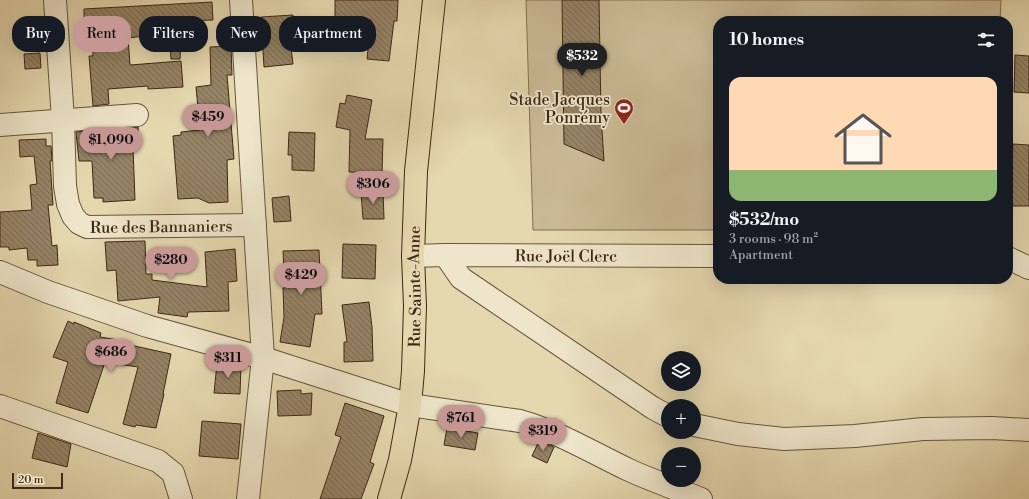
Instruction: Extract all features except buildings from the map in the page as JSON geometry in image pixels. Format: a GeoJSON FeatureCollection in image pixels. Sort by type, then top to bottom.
{"type":"FeatureCollection","features":[{"type":"Feature","properties":{"kind":"main road","name":"Rue Sainte-Anne"},"geometry":{"type":"LineString","coordinates":[[389,499],[400,460],[410,405],[413,371],[415,306],[413,256],[416,171],[434,0]]}},
{"type":"Feature","properties":{"kind":"street","name":"Rue des Bannaniers"},"geometry":{"type":"LineString","coordinates":[[54,0],[63,120],[65,186],[68,204],[73,216],[79,223],[87,227],[255,225]]}},
{"type":"Feature","properties":{"kind":"street"},"geometry":{"type":"LineString","coordinates":[[241,0],[263,358],[248,499]]}},
{"type":"Feature","properties":{"kind":"street"},"geometry":{"type":"LineString","coordinates":[[0,125],[137,115]]}},
{"type":"Feature","properties":{"kind":"street"},"geometry":{"type":"LineString","coordinates":[[1013,256],[1029,251]]}},
{"type":"Feature","properties":{"kind":"street"},"geometry":{"type":"LineString","coordinates":[[445,255],[461,278],[661,412]]}},
{"type":"Feature","properties":{"kind":"street","name":"Rue Joël Clerc"},"geometry":{"type":"LineString","coordinates":[[413,256],[713,256]]}},
{"type":"Feature","properties":{"kind":"street"},"geometry":{"type":"LineString","coordinates":[[1013,260],[1029,268]]}},
{"type":"Feature","properties":{"kind":"street"},"geometry":{"type":"LineString","coordinates":[[0,272],[48,292],[147,326],[263,358],[410,405],[513,420],[538,426],[556,433],[630,470],[701,499]]}},
{"type":"Feature","properties":{"kind":"street"},"geometry":{"type":"LineString","coordinates":[[0,406],[158,461],[173,473],[181,499]]}},
{"type":"Feature","properties":{"kind":"street"},"geometry":{"type":"LineString","coordinates":[[701,426],[738,434],[784,439],[855,436],[923,429],[992,428],[1029,430]]}},
{"type":"Feature","properties":{"kind":"shaded area","name":"Stade Jacques Ponrémy"},"geometry":{"type":"Polygon","coordinates":[[[526,0],[1001,0],[1000,16],[713,16],[713,230],[533,230],[526,0]]]}},
{"type":"Feature","properties":{"kind":"place","name":"Stade Jacques Ponrémy"},"geometry":{"type":"Point","coordinates":[624,125]}}]}
